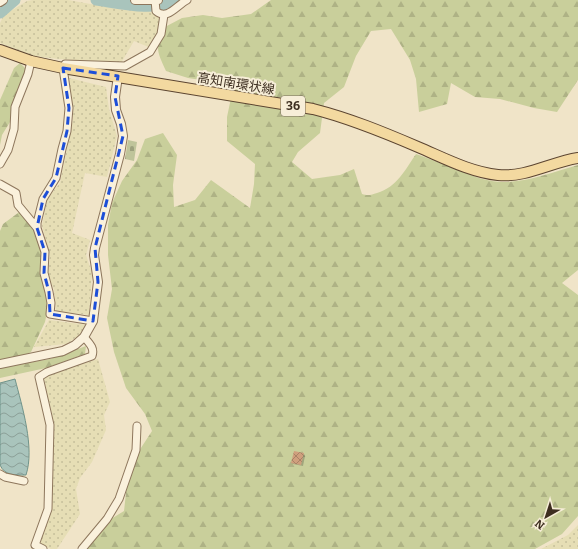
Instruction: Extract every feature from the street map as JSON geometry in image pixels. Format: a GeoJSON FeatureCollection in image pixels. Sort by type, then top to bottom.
{"type":"FeatureCollection","features":[{"type":"Feature","properties":{"kind":"main road","name":"高知南環状線"},"geometry":{"type":"LineString","coordinates":[[0,50],[31,62],[313,109],[340,116],[378,130],[457,164],[480,172],[499,175],[513,175],[578,158]]}},
{"type":"Feature","properties":{"kind":"street"},"geometry":{"type":"LineString","coordinates":[[135,0],[156,4],[160,14],[164,15]]}},
{"type":"Feature","properties":{"kind":"street"},"geometry":{"type":"LineString","coordinates":[[164,15],[168,14],[180,3],[187,0]]}},
{"type":"Feature","properties":{"kind":"street"},"geometry":{"type":"LineString","coordinates":[[93,321],[50,314],[50,292],[44,279],[45,252],[37,228],[43,199],[56,178],[67,131],[69,108],[63,68],[64,64],[125,66],[150,52],[161,34],[164,15]]}},
{"type":"Feature","properties":{"kind":"street"},"geometry":{"type":"LineString","coordinates":[[0,164],[8,150],[14,129],[15,107],[31,62]]}},
{"type":"Feature","properties":{"kind":"street"},"geometry":{"type":"LineString","coordinates":[[0,364],[63,351],[76,345],[84,337],[93,321],[98,282],[94,255],[95,248],[120,154],[123,136],[116,110],[115,98],[118,76]]}},
{"type":"Feature","properties":{"kind":"street"},"geometry":{"type":"LineString","coordinates":[[0,184],[16,193],[18,205],[37,228]]}},
{"type":"Feature","properties":{"kind":"street"},"geometry":{"type":"LineString","coordinates":[[43,549],[35,545],[48,509],[50,425],[40,377],[47,372],[92,356],[94,352],[91,344],[84,337]]}},
{"type":"Feature","properties":{"kind":"street"},"geometry":{"type":"LineString","coordinates":[[82,549],[107,519],[119,499],[136,450],[137,426]]}},
{"type":"Feature","properties":{"kind":"street"},"geometry":{"type":"LineString","coordinates":[[0,474],[4,477],[24,481]]}},
{"type":"Feature","properties":{"kind":"highlighted area"},"geometry":{"type":"Polygon","coordinates":[[[63,68],[118,76],[115,97],[123,136],[95,248],[98,282],[93,321],[50,314],[49,292],[44,273],[45,252],[37,228],[43,199],[56,178],[67,131],[69,108],[63,68]]]}},
{"type":"Feature","properties":{"kind":"shaded area"},"geometry":{"type":"Polygon","coordinates":[[[68,0],[124,10],[149,11],[161,18],[159,33],[151,48],[134,41],[121,63],[32,56],[0,43],[0,23],[4,15],[27,1],[68,0]]]}},
{"type":"Feature","properties":{"kind":"shaded area"},"geometry":{"type":"Polygon","coordinates":[[[69,78],[106,87],[109,109],[117,136],[107,177],[85,173],[72,233],[90,240],[86,255],[92,273],[89,315],[56,311],[54,289],[48,277],[50,255],[42,226],[47,199],[60,183],[73,119],[69,78]]]}},
{"type":"Feature","properties":{"kind":"shaded area"},"geometry":{"type":"Polygon","coordinates":[[[49,320],[87,325],[80,335],[66,344],[34,347],[49,320]]]}},
{"type":"Feature","properties":{"kind":"shaded area"},"geometry":{"type":"Polygon","coordinates":[[[98,359],[110,402],[104,415],[106,430],[92,462],[80,478],[76,489],[80,514],[57,549],[51,549],[39,543],[52,511],[54,424],[44,378],[50,374],[98,359]]]}},
{"type":"Feature","properties":{"kind":"shaded area"},"geometry":{"type":"Polygon","coordinates":[[[578,525],[578,549],[541,549],[568,535],[578,525]]]}},
{"type":"Feature","properties":{"kind":"green space"},"geometry":{"type":"Polygon","coordinates":[[[271,0],[578,0],[578,80],[557,112],[534,108],[500,99],[475,97],[451,83],[447,104],[419,112],[416,79],[410,60],[391,29],[371,31],[356,56],[344,87],[324,103],[320,133],[298,152],[292,162],[312,179],[340,175],[354,169],[362,194],[368,195],[390,187],[404,172],[416,154],[487,180],[500,182],[529,179],[578,165],[578,270],[562,283],[578,295],[578,516],[562,534],[535,549],[86,549],[111,519],[124,511],[127,484],[137,454],[152,431],[145,414],[126,388],[114,352],[107,318],[112,289],[108,255],[108,225],[112,203],[122,181],[137,160],[145,139],[163,133],[177,155],[173,185],[174,207],[195,200],[211,180],[250,208],[254,184],[255,164],[227,141],[227,117],[231,98],[214,82],[188,78],[166,71],[158,50],[160,35],[163,28],[182,18],[203,15],[222,18],[251,14],[271,0]]]}},
{"type":"Feature","properties":{"kind":"green space"},"geometry":{"type":"Polygon","coordinates":[[[20,63],[26,69],[24,80],[16,93],[10,122],[2,135],[0,145],[0,100],[14,68],[20,63]]]}},
{"type":"Feature","properties":{"kind":"green space"},"geometry":{"type":"Polygon","coordinates":[[[128,140],[137,142],[134,161],[125,159],[128,140]]]}},
{"type":"Feature","properties":{"kind":"green space"},"geometry":{"type":"Polygon","coordinates":[[[22,210],[33,223],[41,245],[42,276],[49,303],[45,322],[31,352],[23,356],[0,360],[0,231],[3,224],[22,210]]]}},
{"type":"Feature","properties":{"kind":"green space"},"geometry":{"type":"Polygon","coordinates":[[[86,346],[85,354],[46,368],[0,378],[0,368],[50,359],[86,346]]]}},
{"type":"Feature","properties":{"kind":"water"},"geometry":{"type":"Polygon","coordinates":[[[15,379],[24,414],[28,440],[29,452],[26,475],[14,475],[8,473],[2,469],[0,465],[0,383],[15,379]]]}},
{"type":"Feature","properties":{"kind":"building"},"geometry":{"type":"Polygon","coordinates":[[[294,451],[304,453],[301,465],[291,463],[294,451]]]}},
{"type":"Feature","properties":{"kind":"waterway"},"geometry":{"type":"LineString","coordinates":[[0,13],[15,0]]}},
{"type":"Feature","properties":{"kind":"waterway"},"geometry":{"type":"LineString","coordinates":[[96,0],[138,6],[158,6],[178,0]]}}]}
